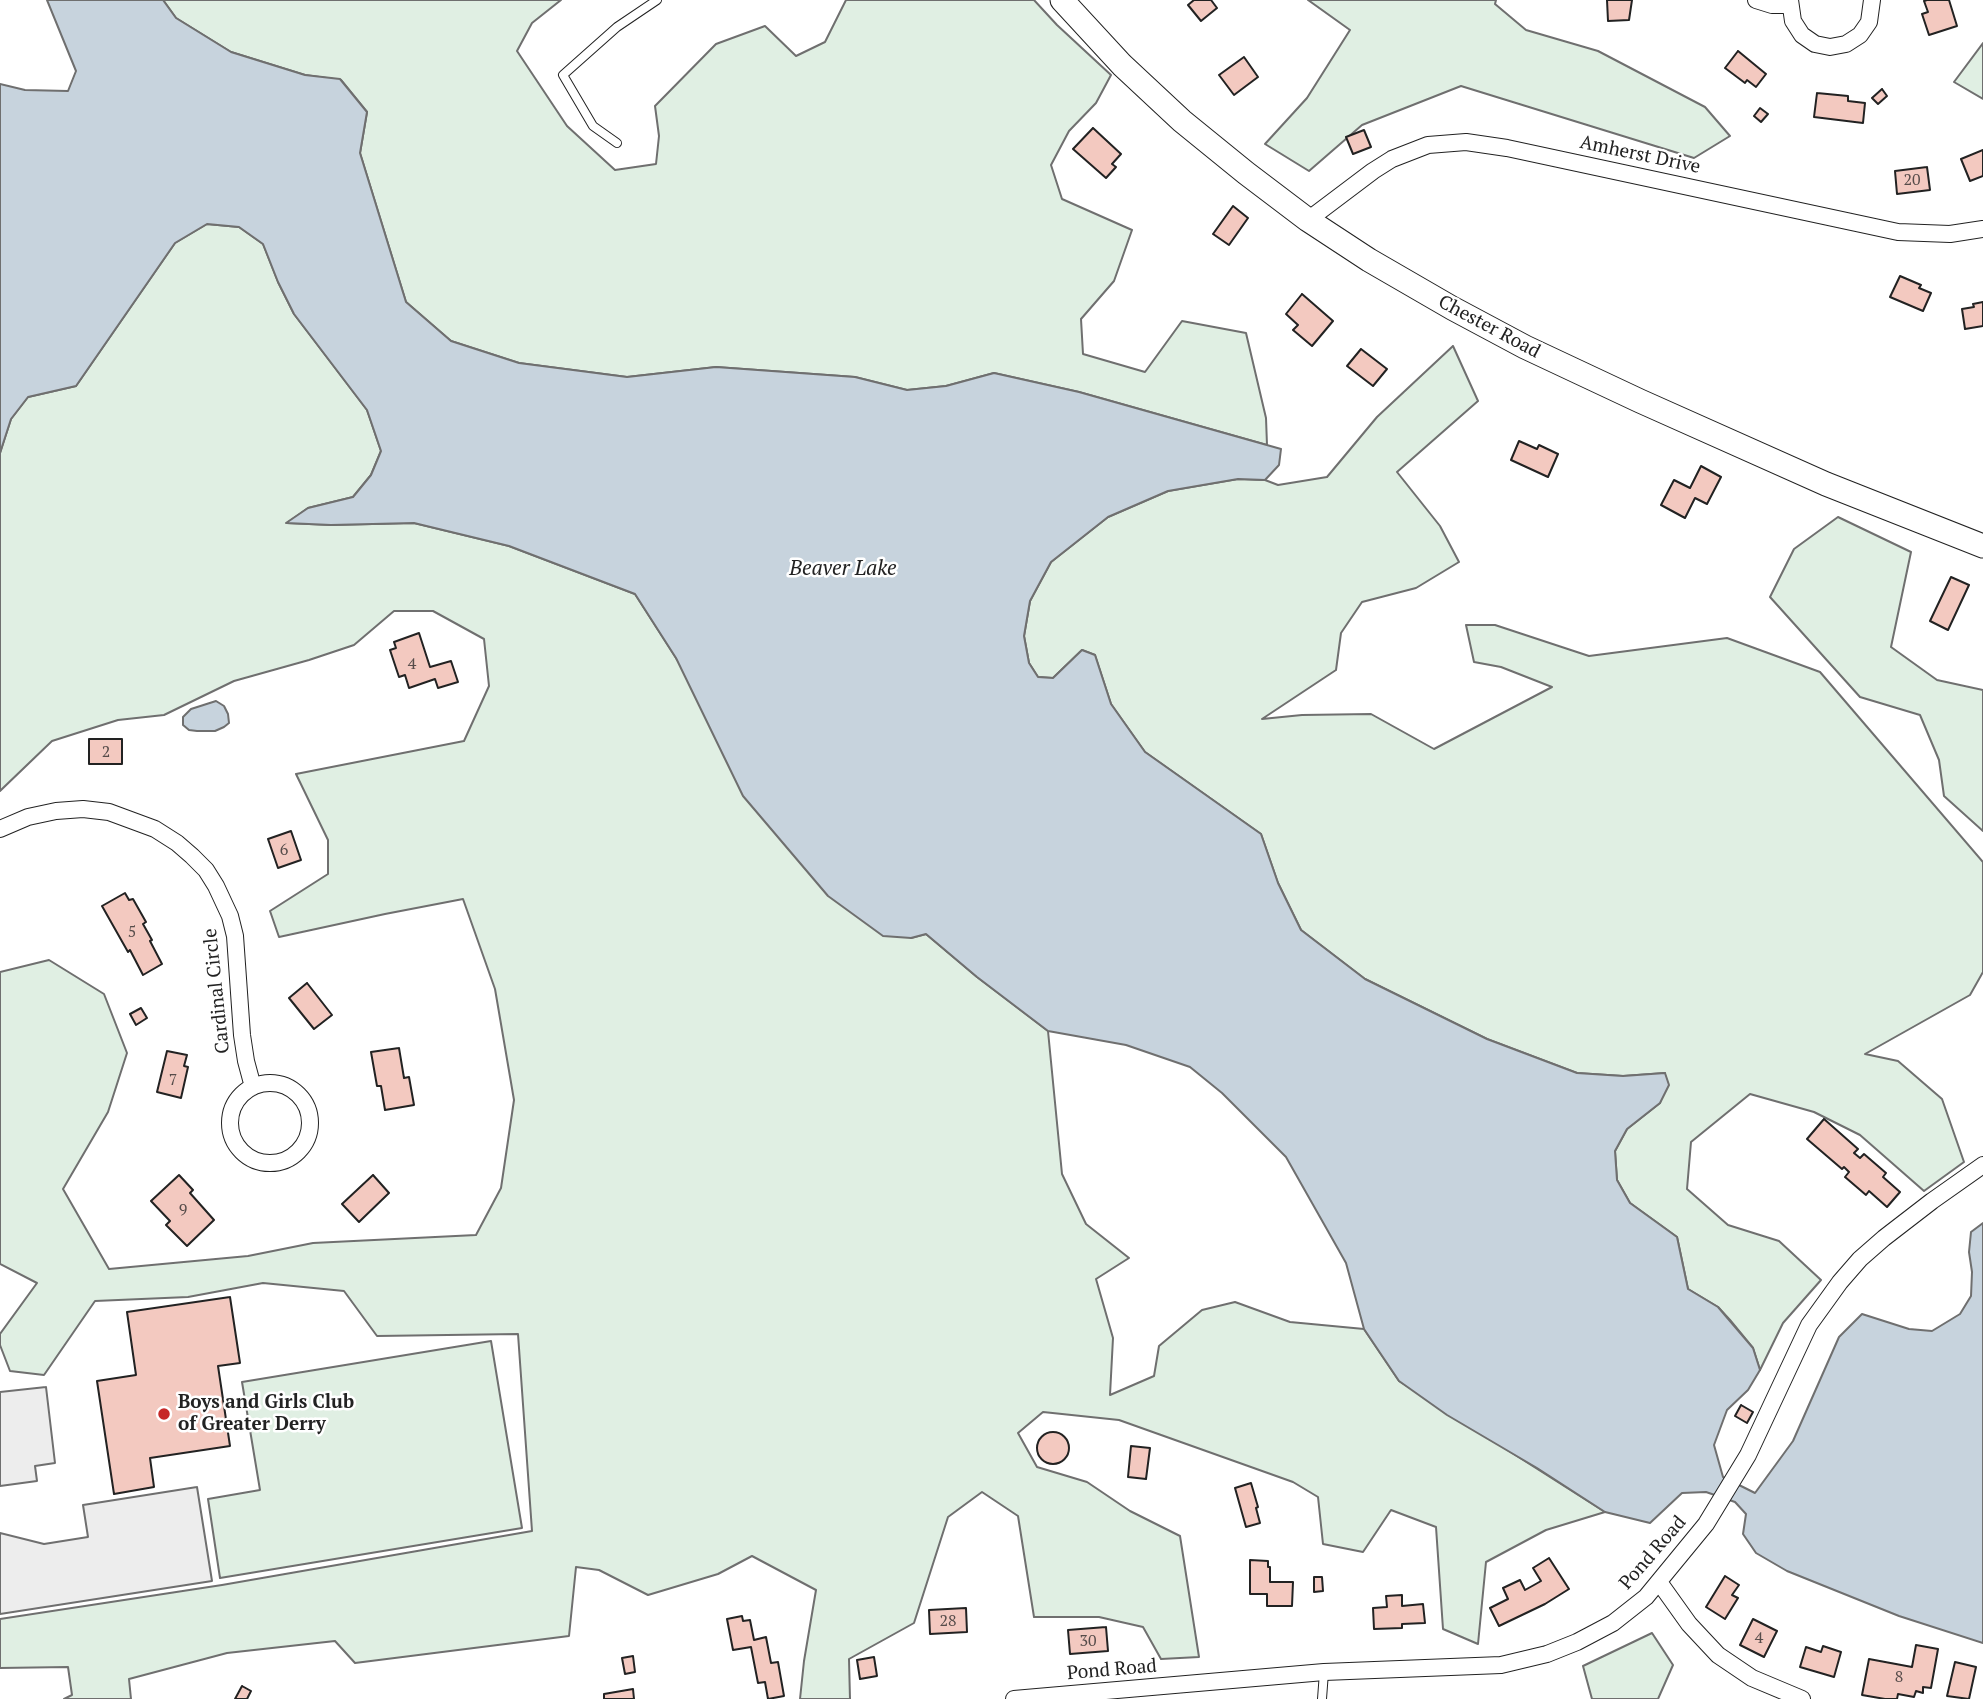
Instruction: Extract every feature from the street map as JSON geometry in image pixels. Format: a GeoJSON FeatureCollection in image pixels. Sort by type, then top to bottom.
{"type":"FeatureCollection","features":[{"type":"Feature","properties":{"kind":"main road","name":"Chester Road"},"geometry":{"type":"LineString","coordinates":[[1062,0],[1122,65],[1182,121],[1308,220],[1393,274],[1525,347],[1640,401],[1826,484],[1983,546]]}},
{"type":"Feature","properties":{"kind":"street"},"geometry":{"type":"LineString","coordinates":[[1756,0],[1772,5],[1790,3],[1793,21],[1802,35],[1815,44],[1830,47],[1846,44],[1860,35],[1869,22],[1872,0]]}},
{"type":"Feature","properties":{"kind":"street","name":"Amherst Drive"},"geometry":{"type":"LineString","coordinates":[[1308,220],[1392,159],[1428,145],[1466,142],[1507,148],[1898,232],[1950,234],[1983,229]]}},
{"type":"Feature","properties":{"kind":"street","name":"Cardinal Circle"},"geometry":{"type":"LineString","coordinates":[[0,829],[28,817],[57,811],[83,809],[109,812],[155,829],[177,843],[206,870],[230,916],[235,936],[244,1048],[253,1087]]}},
{"type":"Feature","properties":{"kind":"street"},"geometry":{"type":"LineString","coordinates":[[275,1083],[289,1088],[300,1097],[308,1110],[310,1125],[307,1140],[298,1152],[286,1161],[271,1164],[255,1161],[242,1153],[233,1140],[229,1125],[232,1110],[240,1096],[253,1087],[275,1083]]}},
{"type":"Feature","properties":{"kind":"street","name":"Pond Road"},"geometry":{"type":"LineString","coordinates":[[1014,1699],[1324,1672],[1501,1665],[1547,1654],[1613,1623],[1646,1597],[1706,1524],[1748,1455],[1809,1325],[1840,1282],[1860,1259],[1884,1238],[1983,1165]]}},
{"type":"Feature","properties":{"kind":"street"},"geometry":{"type":"LineString","coordinates":[[1659,1582],[1689,1624],[1718,1655],[1752,1678],[1802,1699]]}},
{"type":"Feature","properties":{"kind":"lane"},"geometry":{"type":"LineString","coordinates":[[617,143],[593,126],[563,75],[617,27],[657,0]]}},
{"type":"Feature","properties":{"kind":"lane"},"geometry":{"type":"LineString","coordinates":[[1322,1699],[1324,1672]]}},
{"type":"Feature","properties":{"kind":"green space"},"geometry":{"type":"Polygon","coordinates":[[[163,0],[561,0],[532,23],[517,51],[567,126],[615,170],[656,164],[659,136],[655,106],[716,44],[765,26],[796,56],[825,42],[846,0],[1034,0],[1111,75],[1096,103],[1069,131],[1051,165],[1062,199],[1132,230],[1114,281],[1081,319],[1083,354],[1145,372],[1182,321],[1246,333],[1266,418],[1267,445],[1079,392],[994,373],[946,386],[907,390],[855,377],[716,367],[627,377],[519,363],[451,341],[406,302],[360,153],[367,112],[341,80],[305,75],[231,52],[176,18],[163,0]]]}},
{"type":"Feature","properties":{"kind":"green space"},"geometry":{"type":"Polygon","coordinates":[[[1308,0],[1496,0],[1495,4],[1526,30],[1598,51],[1705,107],[1730,136],[1694,158],[1461,86],[1362,125],[1309,171],[1265,144],[1307,98],[1350,30],[1308,0]]]}},
{"type":"Feature","properties":{"kind":"green space"},"geometry":{"type":"Polygon","coordinates":[[[1983,43],[1983,99],[1954,82],[1983,43]]]}},
{"type":"Feature","properties":{"kind":"green space"},"geometry":{"type":"Polygon","coordinates":[[[207,224],[239,227],[263,244],[294,314],[367,410],[381,451],[371,475],[353,497],[308,508],[287,523],[414,523],[509,546],[635,594],[676,658],[911,938],[926,934],[1048,1031],[1062,1174],[1086,1224],[1129,1258],[1096,1279],[1113,1338],[1110,1395],[1154,1376],[1159,1346],[1202,1310],[1235,1302],[1290,1322],[1364,1329],[1399,1381],[1605,1512],[1546,1530],[1486,1562],[1478,1644],[1443,1629],[1436,1527],[1391,1510],[1363,1552],[1323,1544],[1318,1497],[1293,1482],[1119,1420],[1043,1412],[1018,1433],[1037,1467],[1087,1482],[1130,1511],[1180,1536],[1199,1657],[1161,1659],[1143,1627],[1099,1617],[1034,1617],[1018,1516],[982,1492],[948,1517],[914,1623],[849,1659],[850,1699],[800,1699],[816,1590],[752,1556],[718,1574],[648,1595],[599,1570],[576,1567],[569,1636],[355,1663],[335,1641],[227,1653],[129,1679],[131,1699],[64,1699],[72,1695],[68,1667],[0,1668],[0,1619],[222,1585],[532,1531],[518,1334],[377,1336],[344,1291],[263,1283],[188,1297],[95,1301],[44,1375],[10,1371],[0,1345],[0,1334],[37,1283],[0,1264],[0,972],[49,960],[104,994],[127,1053],[108,1112],[63,1189],[109,1269],[248,1256],[313,1243],[476,1235],[501,1188],[514,1100],[495,989],[463,899],[279,937],[270,911],[328,874],[328,840],[296,774],[464,741],[489,686],[484,639],[433,611],[394,611],[354,645],[234,681],[164,715],[118,720],[52,741],[0,791],[0,453],[11,419],[28,397],[76,386],[175,243],[207,224]]]}},
{"type":"Feature","properties":{"kind":"green space"},"geometry":{"type":"Polygon","coordinates":[[[1453,346],[1478,401],[1397,472],[1440,526],[1459,562],[1416,588],[1362,602],[1341,633],[1336,670],[1262,719],[1302,715],[1371,714],[1434,749],[1552,687],[1501,667],[1474,662],[1466,625],[1495,625],[1589,656],[1727,638],[1820,672],[1983,862],[1983,972],[1970,995],[1865,1054],[1898,1061],[1942,1099],[1964,1162],[1924,1191],[1860,1135],[1814,1112],[1750,1094],[1691,1142],[1687,1189],[1728,1225],[1779,1241],[1821,1280],[1783,1323],[1760,1370],[1753,1348],[1730,1320],[1718,1307],[1688,1289],[1677,1237],[1630,1203],[1617,1180],[1615,1151],[1627,1129],[1660,1103],[1665,1073],[1623,1076],[1577,1073],[1487,1039],[1365,979],[1301,930],[1278,883],[1261,834],[1145,752],[1111,704],[1095,655],[1082,650],[1053,678],[1038,677],[1029,663],[1024,636],[1030,601],[1051,562],[1108,517],[1168,491],[1238,479],[1265,480],[1278,485],[1327,477],[1377,417],[1453,346]]]}},
{"type":"Feature","properties":{"kind":"green space"},"geometry":{"type":"Polygon","coordinates":[[[1838,517],[1911,552],[1891,647],[1937,680],[1983,690],[1983,831],[1944,796],[1939,760],[1920,715],[1860,697],[1770,597],[1794,549],[1838,517]]]}},
{"type":"Feature","properties":{"kind":"green space"},"geometry":{"type":"Polygon","coordinates":[[[491,1341],[522,1528],[220,1578],[208,1499],[260,1490],[242,1382],[491,1341]]]}},
{"type":"Feature","properties":{"kind":"green space"},"geometry":{"type":"Polygon","coordinates":[[[1652,1633],[1673,1665],[1658,1699],[1592,1699],[1583,1666],[1652,1633]]]}},
{"type":"Feature","properties":{"kind":"shaded area"},"geometry":{"type":"Polygon","coordinates":[[[46,1387],[55,1463],[35,1466],[37,1481],[0,1486],[0,1392],[46,1387]]]}},
{"type":"Feature","properties":{"kind":"shaded area"},"geometry":{"type":"Polygon","coordinates":[[[197,1487],[212,1581],[0,1614],[0,1533],[44,1544],[88,1537],[83,1505],[197,1487]]]}},
{"type":"Feature","properties":{"kind":"water","name":"Beaver Lake"},"geometry":{"type":"Polygon","coordinates":[[[47,0],[163,0],[176,18],[231,52],[305,75],[340,79],[367,112],[360,153],[406,302],[451,341],[519,363],[627,377],[716,367],[855,377],[907,390],[946,386],[994,373],[1079,392],[1281,449],[1279,465],[1265,480],[1238,479],[1168,491],[1108,517],[1051,562],[1030,601],[1024,636],[1029,663],[1038,677],[1053,678],[1082,650],[1095,655],[1111,704],[1145,752],[1261,834],[1278,883],[1301,930],[1365,979],[1487,1039],[1577,1073],[1623,1076],[1665,1073],[1669,1085],[1660,1103],[1627,1129],[1615,1151],[1617,1180],[1630,1203],[1677,1237],[1688,1289],[1718,1307],[1753,1348],[1760,1370],[1748,1390],[1727,1410],[1714,1445],[1723,1477],[1755,1493],[1793,1441],[1839,1337],[1862,1314],[1909,1329],[1932,1331],[1960,1314],[1971,1296],[1971,1232],[1983,1223],[1983,1643],[1899,1616],[1787,1571],[1756,1553],[1743,1534],[1746,1514],[1735,1502],[1706,1492],[1682,1493],[1650,1523],[1605,1512],[1447,1415],[1399,1381],[1364,1329],[1346,1263],[1286,1157],[1222,1093],[1190,1067],[1126,1045],[1048,1031],[926,934],[911,938],[883,936],[828,896],[743,796],[676,658],[635,594],[509,546],[414,523],[286,523],[308,508],[353,497],[371,475],[381,451],[367,410],[294,314],[263,244],[239,227],[207,224],[175,243],[76,386],[28,397],[11,419],[0,453],[0,84],[25,90],[68,91],[76,71],[47,0]]]}},
{"type":"Feature","properties":{"kind":"water"},"geometry":{"type":"Polygon","coordinates":[[[216,701],[224,706],[228,714],[229,723],[224,727],[215,731],[197,731],[189,730],[183,725],[183,717],[191,709],[216,701]]]}},
{"type":"Feature","properties":{"kind":"building"},"geometry":{"type":"Polygon","coordinates":[[[1194,0],[1211,0],[1217,8],[1201,21],[1188,5],[1194,0]]]}},
{"type":"Feature","properties":{"kind":"building"},"geometry":{"type":"Polygon","coordinates":[[[1607,0],[1632,0],[1629,20],[1608,21],[1607,0]]]}},
{"type":"Feature","properties":{"kind":"building"},"geometry":{"type":"Polygon","coordinates":[[[1949,0],[1957,26],[1929,35],[1922,14],[1928,12],[1924,1],[1949,0]]]}},
{"type":"Feature","properties":{"kind":"building"},"geometry":{"type":"Polygon","coordinates":[[[1738,51],[1766,74],[1756,87],[1747,80],[1745,83],[1725,68],[1738,51]]]}},
{"type":"Feature","properties":{"kind":"building"},"geometry":{"type":"Polygon","coordinates":[[[1244,57],[1258,77],[1234,95],[1219,75],[1244,57]]]}},
{"type":"Feature","properties":{"kind":"building"},"geometry":{"type":"Polygon","coordinates":[[[1882,89],[1887,96],[1878,104],[1872,98],[1882,89]]]}},
{"type":"Feature","properties":{"kind":"building"},"geometry":{"type":"Polygon","coordinates":[[[1817,93],[1848,96],[1848,101],[1865,103],[1863,123],[1814,117],[1817,93]]]}},
{"type":"Feature","properties":{"kind":"building"},"geometry":{"type":"Polygon","coordinates":[[[1760,108],[1768,114],[1761,122],[1754,116],[1760,108]]]}},
{"type":"Feature","properties":{"kind":"building"},"geometry":{"type":"Polygon","coordinates":[[[1093,128],[1121,154],[1112,164],[1116,167],[1106,178],[1073,149],[1093,128]]]}},
{"type":"Feature","properties":{"kind":"building"},"geometry":{"type":"Polygon","coordinates":[[[1364,130],[1371,147],[1353,154],[1346,137],[1364,130]]]}},
{"type":"Feature","properties":{"kind":"building"},"geometry":{"type":"Polygon","coordinates":[[[1983,150],[1983,176],[1970,181],[1961,159],[1983,150]]]}},
{"type":"Feature","properties":{"kind":"building"},"geometry":{"type":"Polygon","coordinates":[[[1927,167],[1930,190],[1897,194],[1895,171],[1927,167]]]}},
{"type":"Feature","properties":{"kind":"building"},"geometry":{"type":"Polygon","coordinates":[[[1233,206],[1248,218],[1229,245],[1213,234],[1233,206]]]}},
{"type":"Feature","properties":{"kind":"building"},"geometry":{"type":"Polygon","coordinates":[[[1900,276],[1921,285],[1919,288],[1931,293],[1923,311],[1890,297],[1900,276]]]}},
{"type":"Feature","properties":{"kind":"building"},"geometry":{"type":"Polygon","coordinates":[[[1302,294],[1333,321],[1312,346],[1293,330],[1298,325],[1286,314],[1302,294]]]}},
{"type":"Feature","properties":{"kind":"building"},"geometry":{"type":"Polygon","coordinates":[[[1983,302],[1983,326],[1965,329],[1962,309],[1983,302]]]}},
{"type":"Feature","properties":{"kind":"building"},"geometry":{"type":"Polygon","coordinates":[[[1361,349],[1387,369],[1373,386],[1347,366],[1361,349]]]}},
{"type":"Feature","properties":{"kind":"building"},"geometry":{"type":"Polygon","coordinates":[[[1519,441],[1537,449],[1539,445],[1558,454],[1548,477],[1511,460],[1519,441]]]}},
{"type":"Feature","properties":{"kind":"building"},"geometry":{"type":"Polygon","coordinates":[[[1701,466],[1721,477],[1707,504],[1695,498],[1685,518],[1661,505],[1674,480],[1690,488],[1701,466]]]}},
{"type":"Feature","properties":{"kind":"building"},"geometry":{"type":"Polygon","coordinates":[[[1951,577],[1969,585],[1948,630],[1930,621],[1951,577]]]}},
{"type":"Feature","properties":{"kind":"building"},"geometry":{"type":"Polygon","coordinates":[[[419,633],[430,667],[451,661],[458,682],[438,688],[435,679],[409,688],[405,675],[399,677],[390,650],[396,648],[394,642],[419,633]]]}},
{"type":"Feature","properties":{"kind":"building"},"geometry":{"type":"Polygon","coordinates":[[[89,739],[122,739],[122,764],[89,764],[89,739]]]}},
{"type":"Feature","properties":{"kind":"building"},"geometry":{"type":"Polygon","coordinates":[[[291,831],[301,860],[278,868],[268,839],[291,831]]]}},
{"type":"Feature","properties":{"kind":"building"},"geometry":{"type":"Polygon","coordinates":[[[125,893],[129,900],[133,899],[146,922],[143,924],[162,964],[143,975],[102,906],[125,893]]]}},
{"type":"Feature","properties":{"kind":"building"},"geometry":{"type":"Polygon","coordinates":[[[307,983],[332,1015],[314,1029],[289,998],[307,983]]]}},
{"type":"Feature","properties":{"kind":"building"},"geometry":{"type":"Polygon","coordinates":[[[141,1008],[147,1018],[136,1025],[130,1014],[141,1008]]]}},
{"type":"Feature","properties":{"kind":"building"},"geometry":{"type":"Polygon","coordinates":[[[399,1048],[404,1078],[409,1077],[414,1105],[385,1110],[381,1086],[377,1086],[371,1052],[399,1048]]]}},
{"type":"Feature","properties":{"kind":"building"},"geometry":{"type":"Polygon","coordinates":[[[167,1051],[187,1055],[184,1066],[188,1067],[181,1098],[157,1092],[167,1051]]]}},
{"type":"Feature","properties":{"kind":"building"},"geometry":{"type":"Polygon","coordinates":[[[1824,1119],[1858,1149],[1854,1153],[1860,1158],[1864,1154],[1886,1173],[1883,1177],[1900,1192],[1887,1207],[1869,1191],[1866,1195],[1845,1177],[1849,1172],[1844,1167],[1842,1169],[1807,1139],[1824,1119]]]}},
{"type":"Feature","properties":{"kind":"building"},"geometry":{"type":"Polygon","coordinates":[[[179,1175],[193,1190],[190,1193],[214,1220],[187,1246],[166,1225],[170,1221],[151,1201],[179,1175]]]}},
{"type":"Feature","properties":{"kind":"building"},"geometry":{"type":"Polygon","coordinates":[[[373,1175],[389,1193],[359,1222],[342,1204],[373,1175]]]}},
{"type":"Feature","properties":{"kind":"building","name":"Boys and Girls Club of Greater Derry"},"geometry":{"type":"Polygon","coordinates":[[[230,1297],[240,1363],[218,1366],[230,1446],[150,1458],[154,1487],[114,1494],[97,1381],[136,1375],[127,1312],[230,1297]]]}},
{"type":"Feature","properties":{"kind":"building"},"geometry":{"type":"Polygon","coordinates":[[[1741,1405],[1753,1412],[1747,1423],[1735,1416],[1741,1405]]]}},
{"type":"Feature","properties":{"kind":"building"},"geometry":{"type":"Polygon","coordinates":[[[1053,1432],[1064,1437],[1069,1448],[1064,1459],[1053,1464],[1042,1459],[1037,1448],[1042,1437],[1053,1432]]]}},
{"type":"Feature","properties":{"kind":"building"},"geometry":{"type":"Polygon","coordinates":[[[1131,1446],[1150,1448],[1146,1479],[1128,1477],[1131,1446]]]}},
{"type":"Feature","properties":{"kind":"building"},"geometry":{"type":"Polygon","coordinates":[[[1251,1483],[1260,1523],[1246,1527],[1235,1488],[1251,1483]]]}},
{"type":"Feature","properties":{"kind":"building"},"geometry":{"type":"Polygon","coordinates":[[[1549,1558],[1569,1589],[1499,1626],[1490,1608],[1508,1599],[1503,1588],[1520,1580],[1525,1590],[1541,1581],[1533,1568],[1549,1558]]]}},
{"type":"Feature","properties":{"kind":"building"},"geometry":{"type":"Polygon","coordinates":[[[1250,1560],[1268,1561],[1270,1582],[1293,1582],[1292,1606],[1267,1606],[1267,1594],[1250,1594],[1250,1560]]]}},
{"type":"Feature","properties":{"kind":"building"},"geometry":{"type":"Polygon","coordinates":[[[1725,1576],[1739,1585],[1732,1595],[1738,1598],[1725,1619],[1706,1607],[1725,1576]]]}},
{"type":"Feature","properties":{"kind":"building"},"geometry":{"type":"Polygon","coordinates":[[[1314,1577],[1322,1577],[1323,1591],[1314,1592],[1314,1577]]]}},
{"type":"Feature","properties":{"kind":"building"},"geometry":{"type":"Polygon","coordinates":[[[1402,1595],[1402,1606],[1423,1604],[1425,1623],[1402,1624],[1402,1628],[1374,1629],[1373,1608],[1387,1607],[1386,1596],[1402,1595]]]}},
{"type":"Feature","properties":{"kind":"building"},"geometry":{"type":"Polygon","coordinates":[[[966,1608],[967,1632],[930,1634],[929,1610],[966,1608]]]}},
{"type":"Feature","properties":{"kind":"building"},"geometry":{"type":"Polygon","coordinates":[[[742,1616],[743,1621],[750,1620],[754,1640],[766,1637],[771,1663],[778,1662],[784,1696],[768,1699],[765,1682],[758,1683],[751,1647],[733,1650],[727,1619],[742,1616]]]}},
{"type":"Feature","properties":{"kind":"building"},"geometry":{"type":"Polygon","coordinates":[[[1753,1619],[1777,1631],[1764,1657],[1740,1645],[1753,1619]]]}},
{"type":"Feature","properties":{"kind":"building"},"geometry":{"type":"Polygon","coordinates":[[[1106,1627],[1108,1651],[1070,1654],[1068,1630],[1106,1627]]]}},
{"type":"Feature","properties":{"kind":"building"},"geometry":{"type":"Polygon","coordinates":[[[1916,1645],[1938,1649],[1931,1688],[1923,1687],[1923,1693],[1916,1691],[1914,1697],[1898,1694],[1897,1699],[1862,1695],[1869,1659],[1912,1667],[1916,1645]]]}},
{"type":"Feature","properties":{"kind":"building"},"geometry":{"type":"Polygon","coordinates":[[[1823,1646],[1841,1652],[1834,1677],[1800,1667],[1806,1647],[1821,1652],[1823,1646]]]}},
{"type":"Feature","properties":{"kind":"building"},"geometry":{"type":"Polygon","coordinates":[[[633,1656],[635,1672],[625,1674],[622,1658],[633,1656]]]}},
{"type":"Feature","properties":{"kind":"building"},"geometry":{"type":"Polygon","coordinates":[[[874,1657],[877,1676],[860,1679],[857,1660],[874,1657]]]}},
{"type":"Feature","properties":{"kind":"building"},"geometry":{"type":"Polygon","coordinates":[[[1955,1662],[1976,1667],[1969,1699],[1947,1696],[1955,1662]]]}},
{"type":"Feature","properties":{"kind":"building"},"geometry":{"type":"Polygon","coordinates":[[[242,1686],[251,1691],[247,1699],[235,1699],[242,1686]]]}},
{"type":"Feature","properties":{"kind":"building"},"geometry":{"type":"Polygon","coordinates":[[[633,1689],[634,1699],[604,1699],[604,1694],[633,1689]]]}},
{"type":"Feature","properties":{"kind":"place","name":"Boys and Girls Club of Greater Derry"},"geometry":{"type":"Point","coordinates":[164,1414]}}]}
